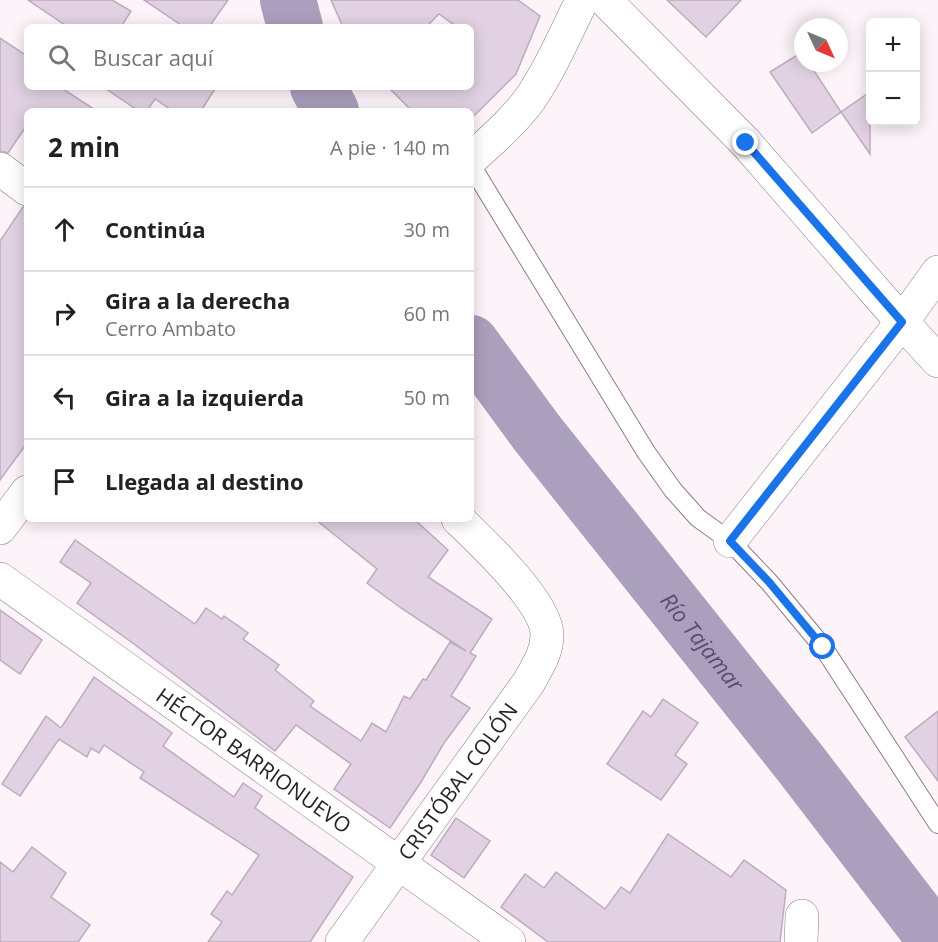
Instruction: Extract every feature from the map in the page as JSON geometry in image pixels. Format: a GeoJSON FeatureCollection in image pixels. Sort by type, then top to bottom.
{"type":"FeatureCollection","features":[{"type":"Feature","properties":{"kind":"street"},"geometry":{"type":"LineString","coordinates":[[474,156],[529,100],[553,60],[582,0]]}},
{"type":"Feature","properties":{"kind":"street"},"geometry":{"type":"LineString","coordinates":[[605,0],[746,143],[938,361]]}},
{"type":"Feature","properties":{"kind":"street"},"geometry":{"type":"LineString","coordinates":[[0,169],[24,187]]}},
{"type":"Feature","properties":{"kind":"street"},"geometry":{"type":"LineString","coordinates":[[730,541],[902,322],[938,272]]}},
{"type":"Feature","properties":{"kind":"street"},"geometry":{"type":"LineString","coordinates":[[0,528],[24,496]]}},
{"type":"Feature","properties":{"kind":"street","name":"CRISTÓBAL COLÓN"},"geometry":{"type":"LineString","coordinates":[[342,942],[529,682],[543,657],[547,634],[539,611],[515,577],[461,522]]}},
{"type":"Feature","properties":{"kind":"street","name":"HÉCTOR BARRIONUEVO"},"geometry":{"type":"LineString","coordinates":[[0,579],[509,942]]}},
{"type":"Feature","properties":{"kind":"lane"},"geometry":{"type":"LineString","coordinates":[[474,170],[646,452],[673,490],[698,518],[730,541],[769,582],[823,647],[938,824]]}},
{"type":"Feature","properties":{"kind":"building"},"geometry":{"type":"Polygon","coordinates":[[[28,0],[112,0],[131,11],[123,24],[64,24],[28,0]]]}},
{"type":"Feature","properties":{"kind":"building"},"geometry":{"type":"Polygon","coordinates":[[[144,0],[228,0],[211,24],[180,24],[144,0]]]}},
{"type":"Feature","properties":{"kind":"building"},"geometry":{"type":"Polygon","coordinates":[[[331,0],[518,0],[540,16],[516,74],[474,116],[474,108],[409,108],[391,90],[474,90],[474,24],[453,24],[439,14],[429,24],[342,24],[331,0]]]}},
{"type":"Feature","properties":{"kind":"building"},"geometry":{"type":"Polygon","coordinates":[[[667,0],[741,0],[706,37],[667,0]]]}},
{"type":"Feature","properties":{"kind":"building"},"geometry":{"type":"Polygon","coordinates":[[[0,38],[24,54],[24,90],[65,90],[92,108],[24,108],[24,129],[8,153],[0,151],[0,38]]]}},
{"type":"Feature","properties":{"kind":"building"},"geometry":{"type":"Polygon","coordinates":[[[794,57],[794,72],[815,72],[841,112],[812,133],[770,72],[794,57]]]}},
{"type":"Feature","properties":{"kind":"building"},"geometry":{"type":"Polygon","coordinates":[[[108,90],[214,90],[203,108],[168,108],[155,99],[149,108],[134,108],[108,90]]]}},
{"type":"Feature","properties":{"kind":"building"},"geometry":{"type":"Polygon","coordinates":[[[866,95],[866,126],[870,126],[870,154],[841,112],[866,95]]]}},
{"type":"Feature","properties":{"kind":"building"},"geometry":{"type":"Polygon","coordinates":[[[24,207],[24,447],[0,480],[0,241],[24,207]]]}},
{"type":"Feature","properties":{"kind":"building"},"geometry":{"type":"Polygon","coordinates":[[[319,522],[417,522],[448,550],[428,577],[492,619],[470,653],[476,656],[451,696],[470,708],[444,743],[390,828],[334,789],[351,764],[296,725],[275,751],[77,603],[91,583],[60,562],[75,540],[195,624],[206,608],[222,619],[224,616],[248,633],[243,639],[279,665],[275,670],[314,701],[310,706],[361,741],[372,723],[386,732],[404,696],[410,699],[423,679],[426,680],[450,642],[466,651],[367,583],[377,569],[319,522]]]}},
{"type":"Feature","properties":{"kind":"building"},"geometry":{"type":"Polygon","coordinates":[[[0,610],[42,640],[20,674],[0,660],[0,610]]]}},
{"type":"Feature","properties":{"kind":"building"},"geometry":{"type":"Polygon","coordinates":[[[94,677],[172,733],[163,746],[234,797],[243,783],[262,796],[255,808],[353,877],[310,942],[208,942],[222,922],[211,914],[227,891],[232,895],[259,855],[140,778],[144,772],[104,745],[99,753],[91,748],[87,757],[59,739],[20,796],[2,784],[46,716],[61,728],[94,677]]]}},
{"type":"Feature","properties":{"kind":"building"},"geometry":{"type":"Polygon","coordinates":[[[663,699],[698,723],[675,755],[687,764],[661,800],[607,764],[643,711],[651,717],[663,699]]]}},
{"type":"Feature","properties":{"kind":"building"},"geometry":{"type":"Polygon","coordinates":[[[938,711],[938,781],[905,737],[938,711]]]}},
{"type":"Feature","properties":{"kind":"building"},"geometry":{"type":"Polygon","coordinates":[[[456,818],[490,841],[464,878],[431,855],[456,818]]]}},
{"type":"Feature","properties":{"kind":"building"},"geometry":{"type":"Polygon","coordinates":[[[668,834],[731,877],[744,860],[786,890],[780,942],[548,942],[501,907],[525,874],[544,888],[556,872],[605,909],[621,887],[630,893],[668,834]]]}},
{"type":"Feature","properties":{"kind":"building"},"geometry":{"type":"Polygon","coordinates":[[[32,847],[66,873],[51,897],[90,925],[78,942],[0,942],[0,862],[13,872],[32,847]]]}},
{"type":"Feature","properties":{"kind":"waterway","name":"Río Tajamar"},"geometry":{"type":"LineString","coordinates":[[288,0],[294,24]]}},
{"type":"Feature","properties":{"kind":"waterway","name":"Río Tajamar"},"geometry":{"type":"LineString","coordinates":[[320,90],[329,108]]}},
{"type":"Feature","properties":{"kind":"waterway","name":"Río Tajamar"},"geometry":{"type":"LineString","coordinates":[[474,347],[537,433],[800,763],[931,934],[932,942]]}},
{"type":"Feature","properties":{"kind":"route"},"geometry":{"type":"LineString","coordinates":[[746,143],[902,322],[730,541],[769,582],[823,647]]}}]}
